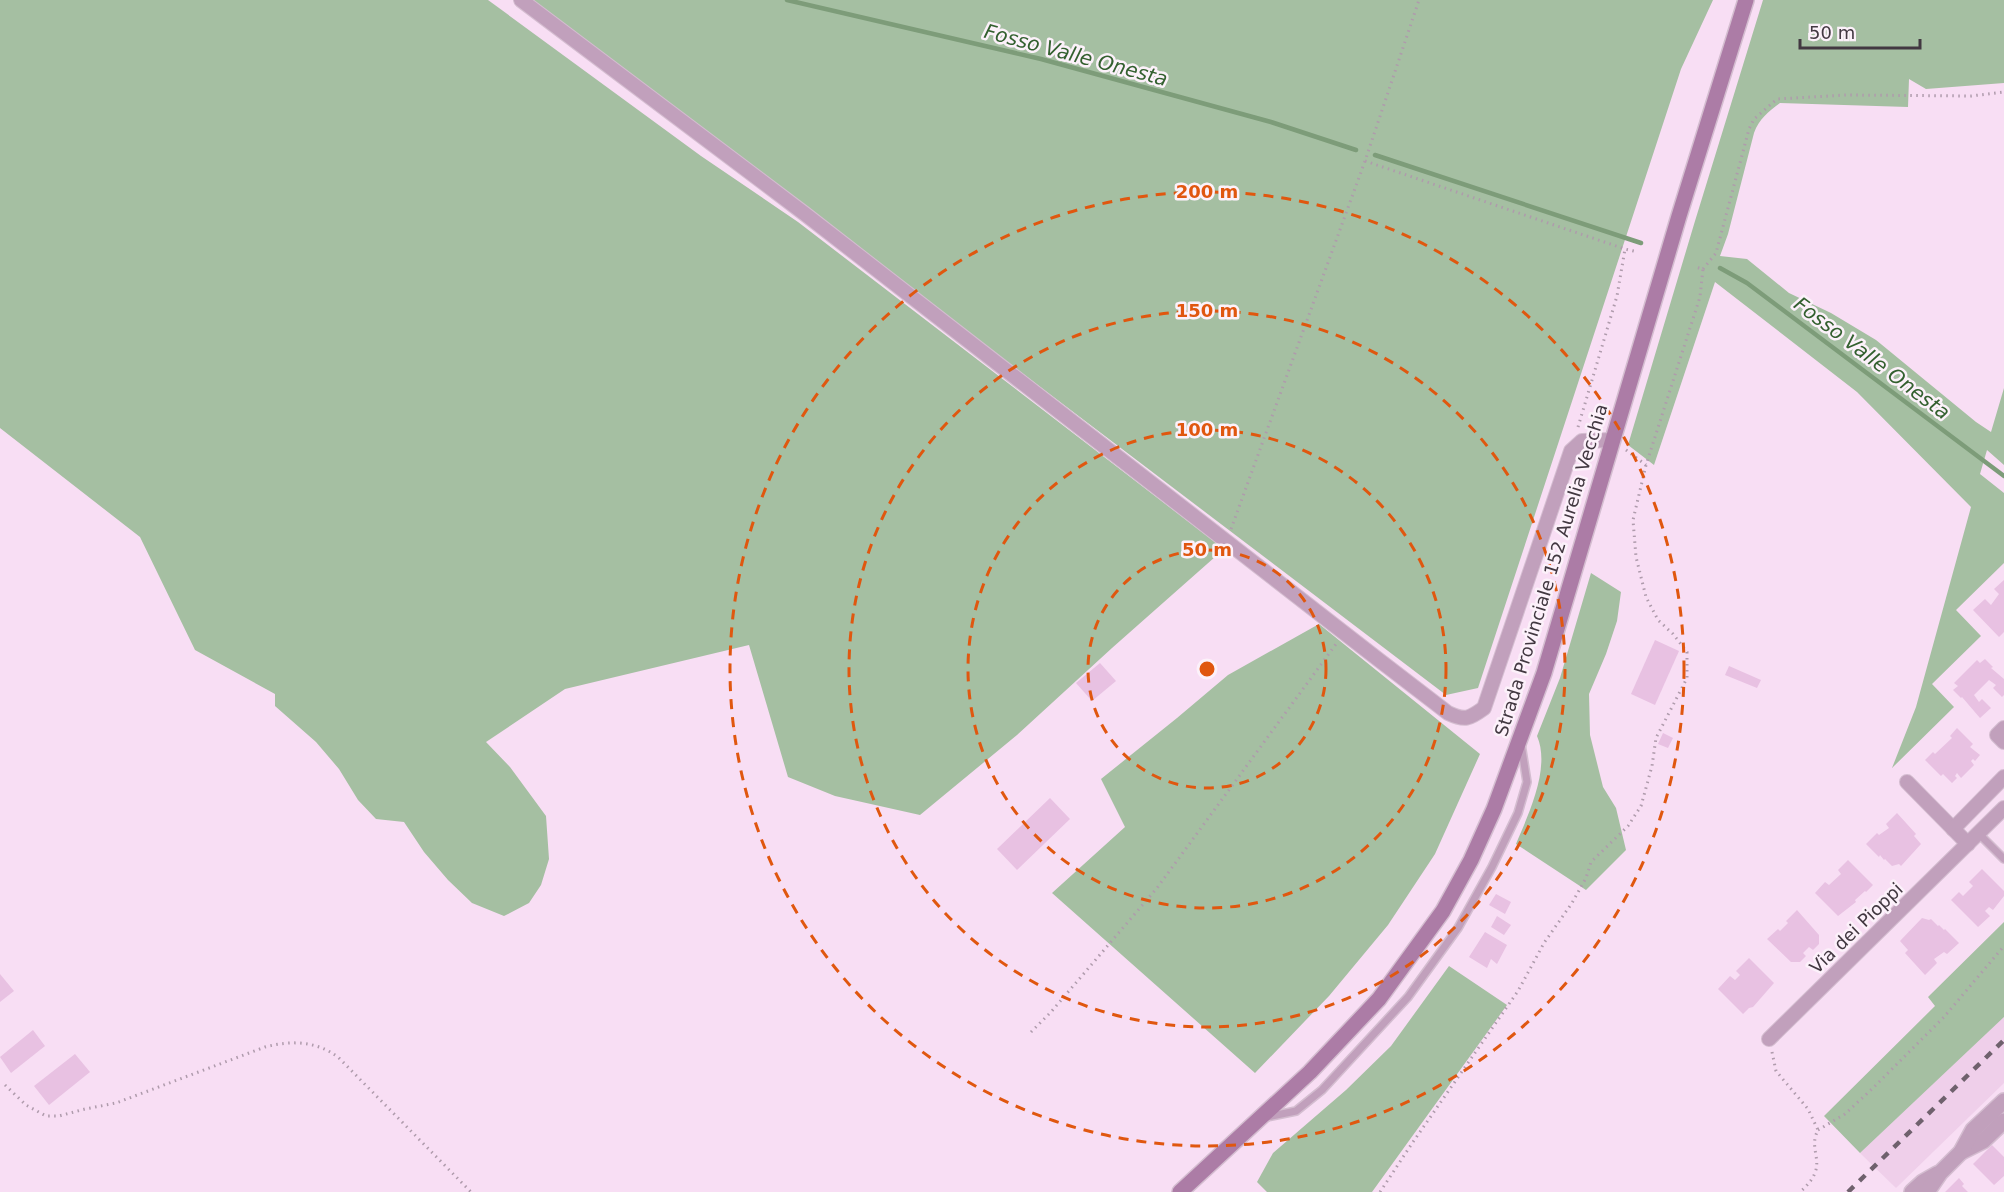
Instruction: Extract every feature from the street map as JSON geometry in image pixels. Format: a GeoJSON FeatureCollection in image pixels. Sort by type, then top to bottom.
{"type":"FeatureCollection","features":[{"type":"Feature","properties":{"kind":"main road","name":"Strada Provinciale 152 Aurelia Vecchia"},"geometry":{"type":"LineString","coordinates":[[1180,1192],[1310,1072],[1378,999],[1443,911],[1471,860],[1494,809],[1544,673],[1679,216],[1746,0]]}},
{"type":"Feature","properties":{"kind":"street"},"geometry":{"type":"LineString","coordinates":[[521,0],[805,214],[1344,633],[1448,713],[1458,718],[1471,718],[1484,708],[1571,451],[1582,441],[1612,440]]}},
{"type":"Feature","properties":{"kind":"street"},"geometry":{"type":"LineString","coordinates":[[2004,728],[1997,735],[2004,742]]}},
{"type":"Feature","properties":{"kind":"street"},"geometry":{"type":"LineString","coordinates":[[1953,829],[2004,777]]}},
{"type":"Feature","properties":{"kind":"street"},"geometry":{"type":"LineString","coordinates":[[1907,782],[1968,844]]}},
{"type":"Feature","properties":{"kind":"street","name":"Via dei Pioppi"},"geometry":{"type":"LineString","coordinates":[[1769,1039],[2004,808]]}},
{"type":"Feature","properties":{"kind":"street"},"geometry":{"type":"LineString","coordinates":[[1928,1192],[1940,1173],[1961,1152],[1973,1130],[2000,1122],[2004,1101]]}},
{"type":"Feature","properties":{"kind":"street"},"geometry":{"type":"LineString","coordinates":[[1912,1192],[1923,1182],[1940,1173]]}},
{"type":"Feature","properties":{"kind":"lane"},"geometry":{"type":"LineString","coordinates":[[1259,1119],[1296,1111],[1322,1090],[1408,997],[1458,928],[1492,867],[1518,813],[1527,782],[1520,738]]}},
{"type":"Feature","properties":{"kind":"lane"},"geometry":{"type":"LineString","coordinates":[[1984,839],[2004,859]]}},
{"type":"Feature","properties":{"kind":"path"},"geometry":{"type":"LineString","coordinates":[[1224,538],[1233,526],[1365,161],[1419,0]]}},
{"type":"Feature","properties":{"kind":"path"},"geometry":{"type":"LineString","coordinates":[[1380,1192],[1518,991],[1545,943],[1582,887],[1591,862],[1628,826],[1641,806],[1652,766],[1656,738],[1687,678],[1687,652],[1658,620],[1646,597],[1635,557],[1633,520],[1646,465],[1700,297],[1703,270],[1716,253],[1749,129],[1754,119],[1777,99],[1846,95],[1971,96],[2004,92]]}},
{"type":"Feature","properties":{"kind":"path"},"geometry":{"type":"LineString","coordinates":[[1365,161],[1638,252]]}},
{"type":"Feature","properties":{"kind":"path"},"geometry":{"type":"LineString","coordinates":[[1571,451],[1617,296],[1625,249]]}},
{"type":"Feature","properties":{"kind":"path"},"geometry":{"type":"LineString","coordinates":[[1695,267],[1703,270]]}},
{"type":"Feature","properties":{"kind":"path"},"geometry":{"type":"LineString","coordinates":[[1612,440],[1646,465]]}},
{"type":"Feature","properties":{"kind":"path"},"geometry":{"type":"LineString","coordinates":[[1031,1032],[1051,1012],[1157,888],[1344,633]]}},
{"type":"Feature","properties":{"kind":"path"},"geometry":{"type":"LineString","coordinates":[[1800,1192],[1815,1176],[1818,1166],[1814,1137],[1818,1130],[1845,1114],[1881,1080],[1944,1017],[2004,946]]}},
{"type":"Feature","properties":{"kind":"path"},"geometry":{"type":"LineString","coordinates":[[1769,1039],[1776,1071],[1808,1109],[1818,1130]]}},
{"type":"Feature","properties":{"kind":"path"},"geometry":{"type":"LineString","coordinates":[[5,1085],[26,1105],[46,1116],[59,1116],[116,1103],[265,1047],[282,1043],[317,1046],[327,1049],[338,1057],[471,1192]]}},
{"type":"Feature","properties":{"kind":"shaded area"},"geometry":{"type":"Polygon","coordinates":[[[2004,1017],[2004,1083],[1896,1188],[1860,1153],[2004,1017]]]}},
{"type":"Feature","properties":{"kind":"green space"},"geometry":{"type":"Polygon","coordinates":[[[0,0],[488,0],[701,156],[798,222],[1224,549],[1017,735],[920,815],[835,796],[788,777],[749,645],[565,689],[486,742],[510,767],[546,816],[549,859],[541,885],[529,903],[504,916],[472,903],[424,852],[404,822],[376,819],[358,800],[339,769],[316,742],[275,706],[275,694],[195,650],[140,537],[0,428],[0,0]]]}},
{"type":"Feature","properties":{"kind":"green space"},"geometry":{"type":"Polygon","coordinates":[[[531,0],[1713,0],[1681,69],[1478,688],[1446,695],[531,0]]]}},
{"type":"Feature","properties":{"kind":"green space"},"geometry":{"type":"Polygon","coordinates":[[[1763,0],[2004,0],[2004,83],[1926,89],[1909,79],[1908,107],[1780,103],[1768,113],[1758,124],[1754,133],[1728,234],[1720,256],[1747,259],[1789,293],[1831,313],[1876,340],[1991,432],[2004,388],[2004,465],[1987,450],[1980,474],[2004,493],[2004,563],[1956,610],[1981,636],[1932,684],[1954,707],[1892,768],[1916,707],[1971,507],[1857,392],[1715,282],[1654,465],[1628,445],[1763,0]]]}},
{"type":"Feature","properties":{"kind":"green space"},"geometry":{"type":"Polygon","coordinates":[[[1591,573],[1621,592],[1617,621],[1589,694],[1590,735],[1603,787],[1616,808],[1626,850],[1586,890],[1516,844],[1532,806],[1540,777],[1541,749],[1537,736],[1560,678],[1591,573]]]}},
{"type":"Feature","properties":{"kind":"green space"},"geometry":{"type":"Polygon","coordinates":[[[1319,624],[1480,754],[1435,854],[1388,925],[1329,996],[1255,1073],[1052,893],[1125,827],[1101,779],[1228,675],[1319,624]]]}},
{"type":"Feature","properties":{"kind":"green space"},"geometry":{"type":"Polygon","coordinates":[[[2004,922],[2004,1017],[1860,1153],[1824,1116],[1935,1006],[1928,997],[2004,922]]]}},
{"type":"Feature","properties":{"kind":"green space"},"geometry":{"type":"Polygon","coordinates":[[[1449,966],[1507,1005],[1372,1192],[1267,1192],[1257,1182],[1273,1153],[1346,1090],[1391,1046],[1449,966]]]}},
{"type":"Feature","properties":{"kind":"building"},"geometry":{"type":"Polygon","coordinates":[[[2004,580],[2004,632],[1999,637],[1973,610],[1985,599],[1991,605],[1999,594],[1994,589],[2004,580]]]}},
{"type":"Feature","properties":{"kind":"building"},"geometry":{"type":"Polygon","coordinates":[[[1655,640],[1679,651],[1655,705],[1631,694],[1655,640]]]}},
{"type":"Feature","properties":{"kind":"building"},"geometry":{"type":"Polygon","coordinates":[[[1985,659],[1993,667],[1991,668],[2004,679],[2004,695],[2002,697],[1993,688],[1996,685],[1989,680],[1974,695],[1979,702],[1982,699],[1991,708],[1980,718],[1953,690],[1958,686],[1954,683],[1977,660],[1980,663],[1985,659]]]}},
{"type":"Feature","properties":{"kind":"building"},"geometry":{"type":"Polygon","coordinates":[[[1100,663],[1116,681],[1092,701],[1076,683],[1100,663]]]}},
{"type":"Feature","properties":{"kind":"building"},"geometry":{"type":"Polygon","coordinates":[[[1729,666],[1761,680],[1757,688],[1725,675],[1729,666]]]}},
{"type":"Feature","properties":{"kind":"building"},"geometry":{"type":"Polygon","coordinates":[[[1957,728],[1973,744],[1970,747],[1980,755],[1975,761],[1973,759],[1971,761],[1974,765],[1961,778],[1957,773],[1955,776],[1957,778],[1952,783],[1943,774],[1941,776],[1925,760],[1952,738],[1950,736],[1957,728]]]}},
{"type":"Feature","properties":{"kind":"building"},"geometry":{"type":"Polygon","coordinates":[[[1663,733],[1673,738],[1668,748],[1658,744],[1663,733]]]}},
{"type":"Feature","properties":{"kind":"building"},"geometry":{"type":"Polygon","coordinates":[[[1050,798],[1070,819],[1017,870],[997,849],[1050,798]]]}},
{"type":"Feature","properties":{"kind":"building"},"geometry":{"type":"Polygon","coordinates":[[[1897,813],[1916,834],[1914,836],[1921,844],[1901,866],[1899,864],[1892,866],[1866,844],[1877,833],[1879,835],[1889,828],[1886,824],[1897,813]]]}},
{"type":"Feature","properties":{"kind":"building"},"geometry":{"type":"Polygon","coordinates":[[[1848,860],[1873,885],[1838,916],[1815,893],[1825,882],[1829,885],[1841,874],[1838,870],[1848,860]]]}},
{"type":"Feature","properties":{"kind":"building"},"geometry":{"type":"Polygon","coordinates":[[[1982,869],[2004,891],[2004,896],[1993,910],[1989,907],[1985,911],[1990,916],[1978,927],[1951,900],[1959,892],[1963,896],[1973,886],[1969,882],[1982,869]]]}},
{"type":"Feature","properties":{"kind":"building"},"geometry":{"type":"Polygon","coordinates":[[[1496,894],[1511,902],[1505,914],[1489,905],[1496,894]]]}},
{"type":"Feature","properties":{"kind":"building"},"geometry":{"type":"Polygon","coordinates":[[[1797,910],[1819,935],[1819,944],[1813,950],[1809,947],[1803,953],[1806,956],[1800,962],[1791,962],[1767,939],[1778,929],[1780,931],[1797,910]]]}},
{"type":"Feature","properties":{"kind":"building"},"geometry":{"type":"Polygon","coordinates":[[[1497,916],[1511,925],[1504,935],[1491,927],[1497,916]]]}},
{"type":"Feature","properties":{"kind":"building"},"geometry":{"type":"Polygon","coordinates":[[[1922,918],[1931,919],[1959,943],[1947,954],[1944,952],[1934,959],[1937,963],[1925,975],[1905,953],[1908,950],[1900,941],[1922,918]]]}},
{"type":"Feature","properties":{"kind":"building"},"geometry":{"type":"Polygon","coordinates":[[[1485,932],[1507,945],[1497,964],[1491,959],[1487,968],[1469,957],[1485,932]]]}},
{"type":"Feature","properties":{"kind":"building"},"geometry":{"type":"Polygon","coordinates":[[[1749,958],[1774,983],[1753,1007],[1743,1014],[1718,989],[1730,976],[1735,980],[1740,975],[1736,971],[1749,958]]]}},
{"type":"Feature","properties":{"kind":"building"},"geometry":{"type":"Polygon","coordinates":[[[0,974],[14,991],[0,1002],[0,974]]]}},
{"type":"Feature","properties":{"kind":"building"},"geometry":{"type":"Polygon","coordinates":[[[33,1030],[45,1046],[11,1073],[0,1057],[33,1030]]]}},
{"type":"Feature","properties":{"kind":"building"},"geometry":{"type":"Polygon","coordinates":[[[75,1054],[90,1072],[49,1105],[34,1086],[75,1054]]]}},
{"type":"Feature","properties":{"kind":"building"},"geometry":{"type":"Polygon","coordinates":[[[1992,1145],[2004,1157],[2004,1176],[1994,1185],[1973,1164],[1992,1145]]]}},
{"type":"Feature","properties":{"kind":"building"},"geometry":{"type":"Polygon","coordinates":[[[1959,1178],[1964,1184],[1962,1186],[1968,1192],[1945,1192],[1959,1178]]]}},
{"type":"Feature","properties":{"kind":"waterway","name":"Fosso Valle Onesta"},"geometry":{"type":"LineString","coordinates":[[787,0],[1041,59],[1271,122],[1356,150]]}},
{"type":"Feature","properties":{"kind":"waterway","name":"Fosso Valle Onesta"},"geometry":{"type":"LineString","coordinates":[[1375,155],[1641,243]]}},
{"type":"Feature","properties":{"kind":"waterway","name":"Fosso Valle Onesta"},"geometry":{"type":"LineString","coordinates":[[1720,268],[1747,283],[2004,476]]}},
{"type":"Feature","properties":{"kind":"railway"},"geometry":{"type":"LineString","coordinates":[[1848,1192],[2004,1040]]}}]}
